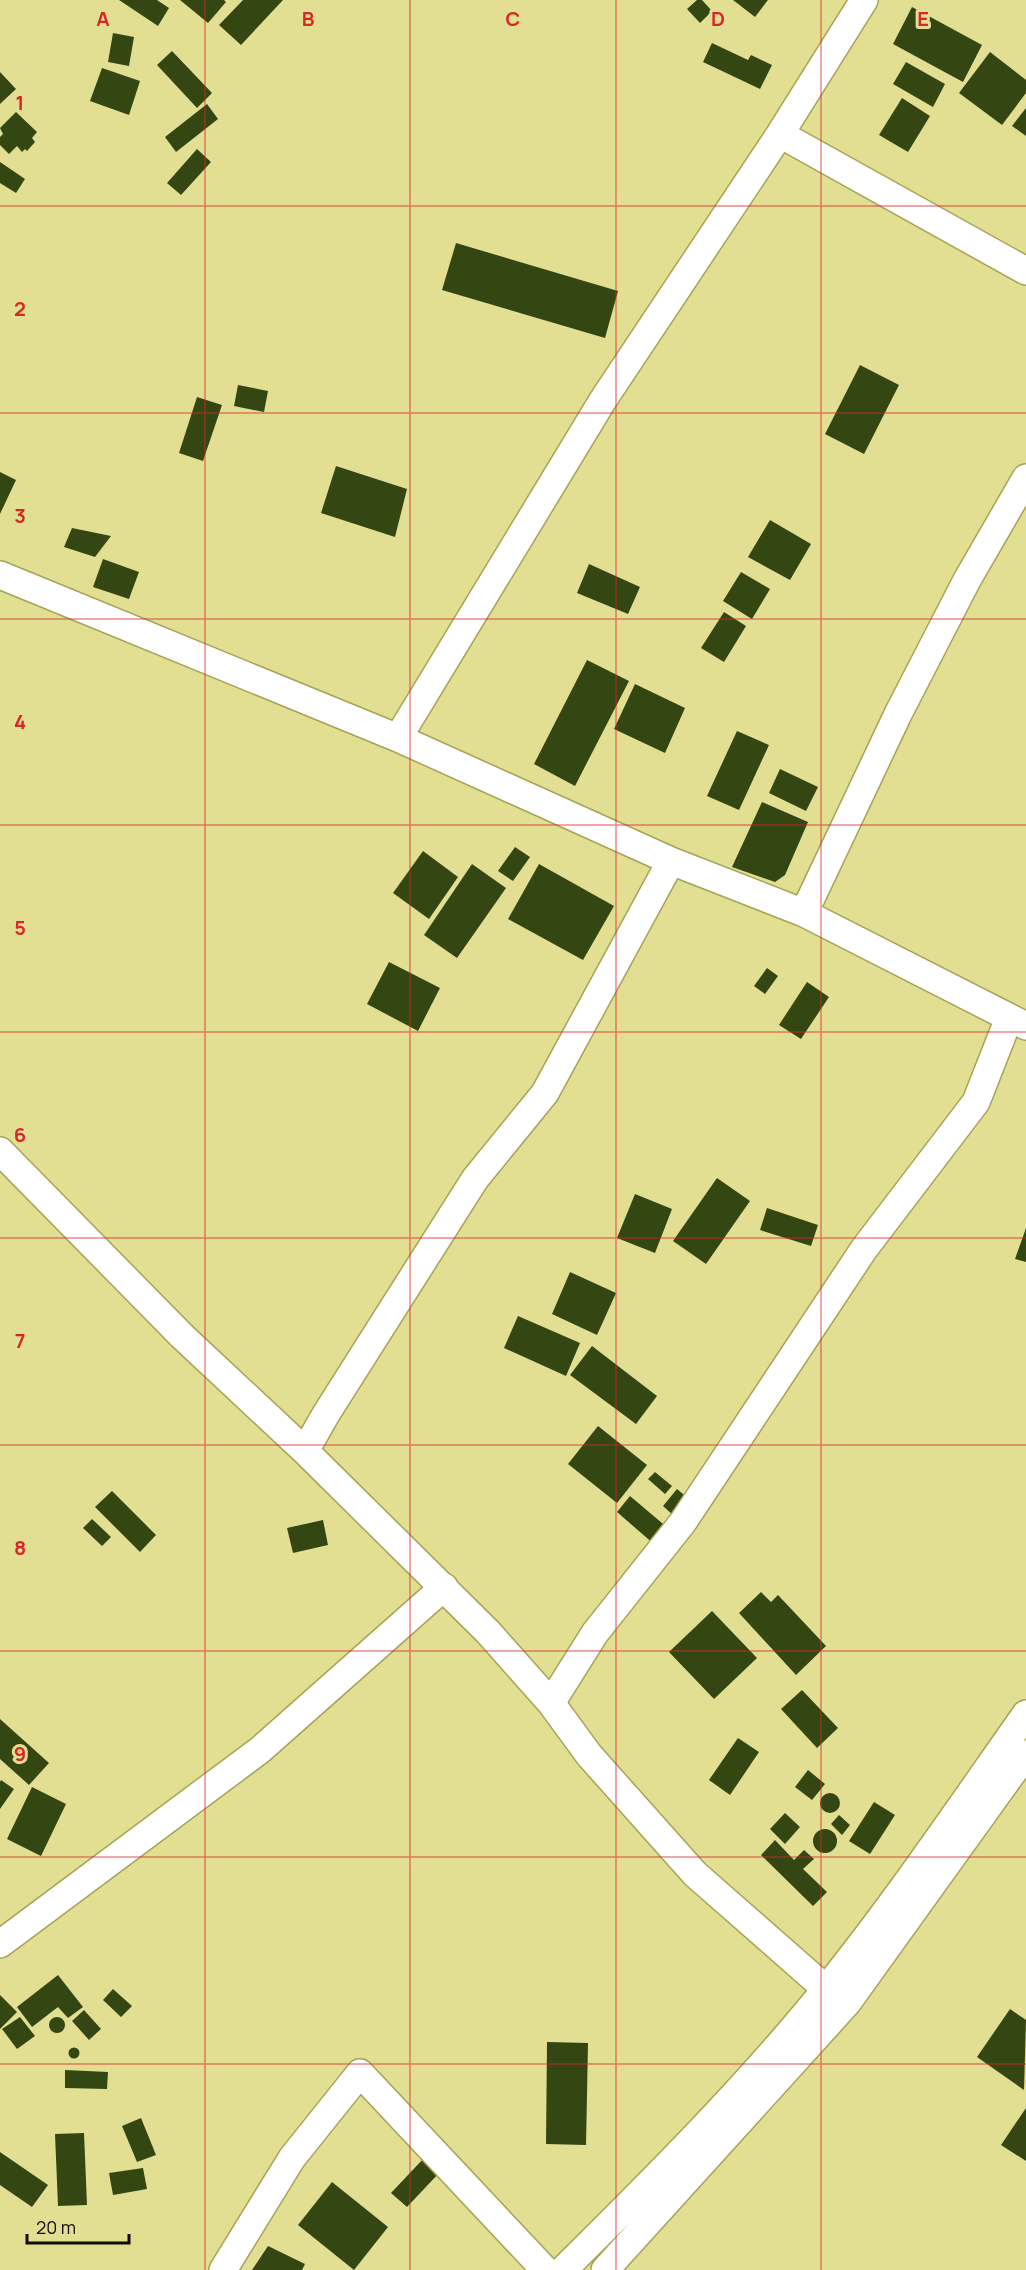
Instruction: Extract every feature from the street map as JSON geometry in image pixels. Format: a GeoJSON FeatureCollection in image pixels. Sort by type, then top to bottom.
{"type":"FeatureCollection","features":[{"type":"Feature","properties":{"kind":"street"},"geometry":{"type":"LineString","coordinates":[[398,738],[603,400],[780,134],[864,0]]}},
{"type":"Feature","properties":{"kind":"street"},"geometry":{"type":"LineString","coordinates":[[780,134],[1026,271]]}},
{"type":"Feature","properties":{"kind":"street"},"geometry":{"type":"LineString","coordinates":[[804,913],[909,693],[967,580],[1026,478]]}},
{"type":"Feature","properties":{"kind":"street"},"geometry":{"type":"LineString","coordinates":[[0,575],[398,738],[671,861],[804,913],[1018,1022],[976,1102],[864,1250],[683,1522],[595,1633],[551,1703]]}},
{"type":"Feature","properties":{"kind":"street"},"geometry":{"type":"LineString","coordinates":[[305,1451],[326,1414],[475,1179],[545,1093],[671,861]]}},
{"type":"Feature","properties":{"kind":"street"},"geometry":{"type":"LineString","coordinates":[[0,1151],[182,1336],[305,1451],[444,1587],[551,1703],[589,1755],[695,1874],[826,1989]]}},
{"type":"Feature","properties":{"kind":"street"},"geometry":{"type":"LineString","coordinates":[[0,1944],[260,1750],[444,1587]]}},
{"type":"Feature","properties":{"kind":"street"},"geometry":{"type":"LineString","coordinates":[[564,2270],[719,2111],[826,1989],[936,1842],[1026,1714]]}},
{"type":"Feature","properties":{"kind":"street"},"geometry":{"type":"LineString","coordinates":[[618,2267],[847,2004],[1026,1754]]}},
{"type":"Feature","properties":{"kind":"street"},"geometry":{"type":"LineString","coordinates":[[223,2270],[292,2158],[360,2073],[545,2270]]}},
{"type":"Feature","properties":{"kind":"building"},"geometry":{"type":"Polygon","coordinates":[[[119,0],[157,0],[169,8],[158,26],[119,0]]]}},
{"type":"Feature","properties":{"kind":"building"},"geometry":{"type":"Polygon","coordinates":[[[180,0],[224,0],[226,2],[208,23],[180,0]]]}},
{"type":"Feature","properties":{"kind":"building"},"geometry":{"type":"Polygon","coordinates":[[[243,0],[283,0],[241,45],[219,25],[243,0]]]}},
{"type":"Feature","properties":{"kind":"building"},"geometry":{"type":"Polygon","coordinates":[[[697,0],[702,0],[712,11],[700,23],[687,9],[697,0]]]}},
{"type":"Feature","properties":{"kind":"building"},"geometry":{"type":"Polygon","coordinates":[[[733,0],[768,0],[755,17],[733,0]]]}},
{"type":"Feature","properties":{"kind":"building"},"geometry":{"type":"Polygon","coordinates":[[[912,7],[982,45],[963,82],[893,44],[912,7]]]}},
{"type":"Feature","properties":{"kind":"building"},"geometry":{"type":"Polygon","coordinates":[[[113,33],[134,37],[129,66],[108,62],[113,33]]]}},
{"type":"Feature","properties":{"kind":"building"},"geometry":{"type":"Polygon","coordinates":[[[712,43],[748,60],[751,55],[772,65],[760,89],[703,62],[712,43]]]}},
{"type":"Feature","properties":{"kind":"building"},"geometry":{"type":"Polygon","coordinates":[[[172,51],[212,93],[197,108],[157,65],[172,51]]]}},
{"type":"Feature","properties":{"kind":"building"},"geometry":{"type":"Polygon","coordinates":[[[990,52],[1026,80],[1026,93],[1002,125],[959,93],[990,52]]]}},
{"type":"Feature","properties":{"kind":"building"},"geometry":{"type":"Polygon","coordinates":[[[906,62],[945,84],[933,107],[893,84],[906,62]]]}},
{"type":"Feature","properties":{"kind":"building"},"geometry":{"type":"Polygon","coordinates":[[[102,68],[140,81],[129,115],[90,101],[102,68]]]}},
{"type":"Feature","properties":{"kind":"building"},"geometry":{"type":"Polygon","coordinates":[[[0,72],[16,89],[0,104],[0,72]]]}},
{"type":"Feature","properties":{"kind":"building"},"geometry":{"type":"Polygon","coordinates":[[[902,98],[930,116],[908,152],[879,135],[902,98]]]}},
{"type":"Feature","properties":{"kind":"building"},"geometry":{"type":"Polygon","coordinates":[[[207,104],[218,119],[176,152],[165,137],[207,104]]]}},
{"type":"Feature","properties":{"kind":"building"},"geometry":{"type":"Polygon","coordinates":[[[1026,108],[1026,136],[1012,126],[1026,108]]]}},
{"type":"Feature","properties":{"kind":"building"},"geometry":{"type":"Polygon","coordinates":[[[16,112],[37,132],[32,138],[35,142],[27,151],[25,149],[22,152],[17,146],[9,154],[0,145],[0,137],[3,134],[0,128],[16,112]]]}},
{"type":"Feature","properties":{"kind":"building"},"geometry":{"type":"Polygon","coordinates":[[[197,149],[211,162],[181,195],[167,183],[197,149]]]}},
{"type":"Feature","properties":{"kind":"building"},"geometry":{"type":"Polygon","coordinates":[[[0,162],[25,179],[16,193],[0,183],[0,162]]]}},
{"type":"Feature","properties":{"kind":"building"},"geometry":{"type":"Polygon","coordinates":[[[456,243],[618,291],[605,338],[442,290],[456,243]]]}},
{"type":"Feature","properties":{"kind":"building"},"geometry":{"type":"Polygon","coordinates":[[[860,365],[899,385],[864,454],[825,434],[860,365]]]}},
{"type":"Feature","properties":{"kind":"building"},"geometry":{"type":"Polygon","coordinates":[[[238,385],[268,391],[264,412],[234,406],[238,385]]]}},
{"type":"Feature","properties":{"kind":"building"},"geometry":{"type":"Polygon","coordinates":[[[197,397],[222,405],[203,461],[179,453],[197,397]]]}},
{"type":"Feature","properties":{"kind":"building"},"geometry":{"type":"Polygon","coordinates":[[[336,466],[407,489],[395,537],[321,513],[336,466]]]}},
{"type":"Feature","properties":{"kind":"building"},"geometry":{"type":"Polygon","coordinates":[[[0,472],[16,480],[0,514],[0,472]]]}},
{"type":"Feature","properties":{"kind":"building"},"geometry":{"type":"Polygon","coordinates":[[[770,520],[811,544],[790,580],[748,557],[770,520]]]}},
{"type":"Feature","properties":{"kind":"building"},"geometry":{"type":"Polygon","coordinates":[[[72,528],[111,536],[95,557],[64,547],[72,528]]]}},
{"type":"Feature","properties":{"kind":"building"},"geometry":{"type":"Polygon","coordinates":[[[103,559],[139,572],[129,599],[93,587],[103,559]]]}},
{"type":"Feature","properties":{"kind":"building"},"geometry":{"type":"Polygon","coordinates":[[[589,564],[640,587],[628,614],[577,593],[589,564]]]}},
{"type":"Feature","properties":{"kind":"building"},"geometry":{"type":"Polygon","coordinates":[[[741,572],[770,589],[752,619],[723,601],[741,572]]]}},
{"type":"Feature","properties":{"kind":"building"},"geometry":{"type":"Polygon","coordinates":[[[724,612],[746,626],[724,662],[701,648],[724,612]]]}},
{"type":"Feature","properties":{"kind":"building"},"geometry":{"type":"Polygon","coordinates":[[[587,660],[629,681],[575,786],[534,764],[587,660]]]}},
{"type":"Feature","properties":{"kind":"building"},"geometry":{"type":"Polygon","coordinates":[[[635,684],[685,708],[665,753],[614,729],[635,684]]]}},
{"type":"Feature","properties":{"kind":"building"},"geometry":{"type":"Polygon","coordinates":[[[737,731],[769,745],[739,810],[707,796],[737,731]]]}},
{"type":"Feature","properties":{"kind":"building"},"geometry":{"type":"Polygon","coordinates":[[[780,769],[818,787],[806,811],[769,793],[780,769]]]}},
{"type":"Feature","properties":{"kind":"building"},"geometry":{"type":"Polygon","coordinates":[[[762,802],[808,822],[785,875],[775,882],[732,867],[762,802]]]}},
{"type":"Feature","properties":{"kind":"building"},"geometry":{"type":"Polygon","coordinates":[[[515,847],[530,857],[513,881],[498,871],[515,847]]]}},
{"type":"Feature","properties":{"kind":"building"},"geometry":{"type":"Polygon","coordinates":[[[423,851],[458,877],[429,919],[393,893],[423,851]]]}},
{"type":"Feature","properties":{"kind":"building"},"geometry":{"type":"Polygon","coordinates":[[[472,864],[506,888],[457,958],[424,935],[472,864]]]}},
{"type":"Feature","properties":{"kind":"building"},"geometry":{"type":"Polygon","coordinates":[[[539,864],[614,906],[583,960],[508,919],[539,864]]]}},
{"type":"Feature","properties":{"kind":"building"},"geometry":{"type":"Polygon","coordinates":[[[389,962],[440,988],[418,1031],[367,1004],[389,962]]]}},
{"type":"Feature","properties":{"kind":"building"},"geometry":{"type":"Polygon","coordinates":[[[767,968],[778,976],[765,994],[754,986],[767,968]]]}},
{"type":"Feature","properties":{"kind":"building"},"geometry":{"type":"Polygon","coordinates":[[[807,982],[829,997],[801,1039],[779,1025],[807,982]]]}},
{"type":"Feature","properties":{"kind":"building"},"geometry":{"type":"Polygon","coordinates":[[[717,1178],[750,1201],[706,1264],[673,1241],[717,1178]]]}},
{"type":"Feature","properties":{"kind":"building"},"geometry":{"type":"Polygon","coordinates":[[[635,1194],[672,1209],[655,1253],[617,1238],[635,1194]]]}},
{"type":"Feature","properties":{"kind":"building"},"geometry":{"type":"Polygon","coordinates":[[[767,1208],[818,1225],[811,1246],[760,1230],[767,1208]]]}},
{"type":"Feature","properties":{"kind":"building"},"geometry":{"type":"Polygon","coordinates":[[[1026,1228],[1026,1262],[1015,1259],[1026,1228]]]}},
{"type":"Feature","properties":{"kind":"building"},"geometry":{"type":"Polygon","coordinates":[[[570,1272],[616,1293],[597,1335],[552,1314],[570,1272]]]}},
{"type":"Feature","properties":{"kind":"building"},"geometry":{"type":"Polygon","coordinates":[[[518,1316],[580,1343],[566,1376],[504,1348],[518,1316]]]}},
{"type":"Feature","properties":{"kind":"building"},"geometry":{"type":"Polygon","coordinates":[[[592,1346],[657,1396],[636,1424],[570,1375],[592,1346]]]}},
{"type":"Feature","properties":{"kind":"building"},"geometry":{"type":"Polygon","coordinates":[[[598,1426],[647,1465],[617,1503],[568,1464],[598,1426]]]}},
{"type":"Feature","properties":{"kind":"building"},"geometry":{"type":"Polygon","coordinates":[[[655,1472],[672,1486],[665,1494],[648,1479],[655,1472]]]}},
{"type":"Feature","properties":{"kind":"building"},"geometry":{"type":"Polygon","coordinates":[[[677,1489],[689,1499],[674,1516],[663,1506],[677,1489]]]}},
{"type":"Feature","properties":{"kind":"building"},"geometry":{"type":"Polygon","coordinates":[[[112,1491],[156,1535],[140,1552],[95,1507],[112,1491]]]}},
{"type":"Feature","properties":{"kind":"building"},"geometry":{"type":"Polygon","coordinates":[[[630,1496],[669,1529],[655,1545],[617,1512],[630,1496]]]}},
{"type":"Feature","properties":{"kind":"building"},"geometry":{"type":"Polygon","coordinates":[[[92,1519],[111,1537],[102,1546],[83,1528],[92,1519]]]}},
{"type":"Feature","properties":{"kind":"building"},"geometry":{"type":"Polygon","coordinates":[[[323,1520],[328,1545],[293,1553],[287,1528],[323,1520]]]}},
{"type":"Feature","properties":{"kind":"building"},"geometry":{"type":"Polygon","coordinates":[[[761,1592],[771,1602],[778,1595],[826,1646],[796,1675],[739,1613],[761,1592]]]}},
{"type":"Feature","properties":{"kind":"building"},"geometry":{"type":"Polygon","coordinates":[[[712,1611],[757,1658],[714,1699],[669,1652],[712,1611]]]}},
{"type":"Feature","properties":{"kind":"building"},"geometry":{"type":"Polygon","coordinates":[[[802,1690],[838,1728],[817,1748],[781,1709],[802,1690]]]}},
{"type":"Feature","properties":{"kind":"building"},"geometry":{"type":"Polygon","coordinates":[[[0,1719],[49,1763],[29,1785],[0,1759],[0,1719]]]}},
{"type":"Feature","properties":{"kind":"building"},"geometry":{"type":"Polygon","coordinates":[[[738,1738],[759,1752],[730,1795],[709,1780],[738,1738]]]}},
{"type":"Feature","properties":{"kind":"building"},"geometry":{"type":"Polygon","coordinates":[[[808,1770],[825,1784],[812,1800],[795,1787],[808,1770]]]}},
{"type":"Feature","properties":{"kind":"building"},"geometry":{"type":"Polygon","coordinates":[[[1,1780],[14,1789],[0,1809],[0,1782],[1,1780]]]}},
{"type":"Feature","properties":{"kind":"building"},"geometry":{"type":"Polygon","coordinates":[[[32,1787],[66,1804],[41,1856],[7,1839],[32,1787]]]}},
{"type":"Feature","properties":{"kind":"building"},"geometry":{"type":"Polygon","coordinates":[[[830,1793],[837,1796],[840,1803],[837,1810],[830,1813],[823,1810],[820,1803],[823,1796],[830,1793]]]}},
{"type":"Feature","properties":{"kind":"building"},"geometry":{"type":"Polygon","coordinates":[[[874,1802],[895,1815],[870,1854],[849,1841],[874,1802]]]}},
{"type":"Feature","properties":{"kind":"building"},"geometry":{"type":"Polygon","coordinates":[[[785,1813],[800,1827],[785,1844],[770,1829],[785,1813]]]}},
{"type":"Feature","properties":{"kind":"building"},"geometry":{"type":"Polygon","coordinates":[[[839,1815],[850,1825],[842,1835],[831,1824],[839,1815]]]}},
{"type":"Feature","properties":{"kind":"building"},"geometry":{"type":"Polygon","coordinates":[[[825,1829],[834,1832],[837,1841],[834,1850],[825,1853],[816,1850],[813,1841],[816,1832],[825,1829]]]}},
{"type":"Feature","properties":{"kind":"building"},"geometry":{"type":"Polygon","coordinates":[[[775,1840],[794,1860],[804,1850],[814,1859],[803,1869],[827,1892],[813,1906],[761,1855],[775,1840]]]}},
{"type":"Feature","properties":{"kind":"building"},"geometry":{"type":"Polygon","coordinates":[[[58,1975],[83,2007],[68,2018],[58,2007],[32,2027],[17,2007],[58,1975]]]}},
{"type":"Feature","properties":{"kind":"building"},"geometry":{"type":"Polygon","coordinates":[[[113,1989],[132,2006],[121,2017],[103,2000],[113,1989]]]}},
{"type":"Feature","properties":{"kind":"building"},"geometry":{"type":"Polygon","coordinates":[[[0,1995],[17,2012],[0,2029],[0,1995]]]}},
{"type":"Feature","properties":{"kind":"building"},"geometry":{"type":"Polygon","coordinates":[[[1010,2009],[1026,2020],[1024,2090],[977,2057],[1010,2009]]]}},
{"type":"Feature","properties":{"kind":"building"},"geometry":{"type":"Polygon","coordinates":[[[84,2010],[101,2029],[89,2040],[72,2021],[84,2010]]]}},
{"type":"Feature","properties":{"kind":"building"},"geometry":{"type":"Polygon","coordinates":[[[20,2017],[35,2036],[17,2049],[2,2029],[20,2017]]]}},
{"type":"Feature","properties":{"kind":"building"},"geometry":{"type":"Polygon","coordinates":[[[54,2017],[60,2017],[65,2025],[63,2031],[54,2033],[49,2028],[49,2022],[54,2017]]]}},
{"type":"Feature","properties":{"kind":"building"},"geometry":{"type":"Polygon","coordinates":[[[547,2042],[588,2043],[586,2145],[546,2144],[547,2042]]]}},
{"type":"Feature","properties":{"kind":"building"},"geometry":{"type":"Polygon","coordinates":[[[74,2047],[80,2053],[74,2059],[68,2053],[74,2047]]]}},
{"type":"Feature","properties":{"kind":"building"},"geometry":{"type":"Polygon","coordinates":[[[65,2070],[108,2072],[107,2089],[65,2088],[65,2070]]]}},
{"type":"Feature","properties":{"kind":"building"},"geometry":{"type":"Polygon","coordinates":[[[1026,2108],[1026,2161],[1001,2145],[1026,2108]]]}},
{"type":"Feature","properties":{"kind":"building"},"geometry":{"type":"Polygon","coordinates":[[[141,2118],[156,2155],[137,2162],[122,2126],[141,2118]]]}},
{"type":"Feature","properties":{"kind":"building"},"geometry":{"type":"Polygon","coordinates":[[[84,2133],[87,2205],[58,2206],[55,2134],[84,2133]]]}},
{"type":"Feature","properties":{"kind":"building"},"geometry":{"type":"Polygon","coordinates":[[[0,2152],[48,2185],[32,2207],[0,2185],[0,2152]]]}},
{"type":"Feature","properties":{"kind":"building"},"geometry":{"type":"Polygon","coordinates":[[[424,2158],[440,2172],[407,2207],[391,2193],[424,2158]]]}},
{"type":"Feature","properties":{"kind":"building"},"geometry":{"type":"Polygon","coordinates":[[[143,2168],[147,2189],[113,2195],[109,2173],[143,2168]]]}},
{"type":"Feature","properties":{"kind":"building"},"geometry":{"type":"Polygon","coordinates":[[[332,2182],[388,2227],[354,2270],[298,2225],[332,2182]]]}},
{"type":"Feature","properties":{"kind":"building"},"geometry":{"type":"Polygon","coordinates":[[[268,2246],[305,2264],[302,2270],[252,2270],[268,2246]]]}}]}
